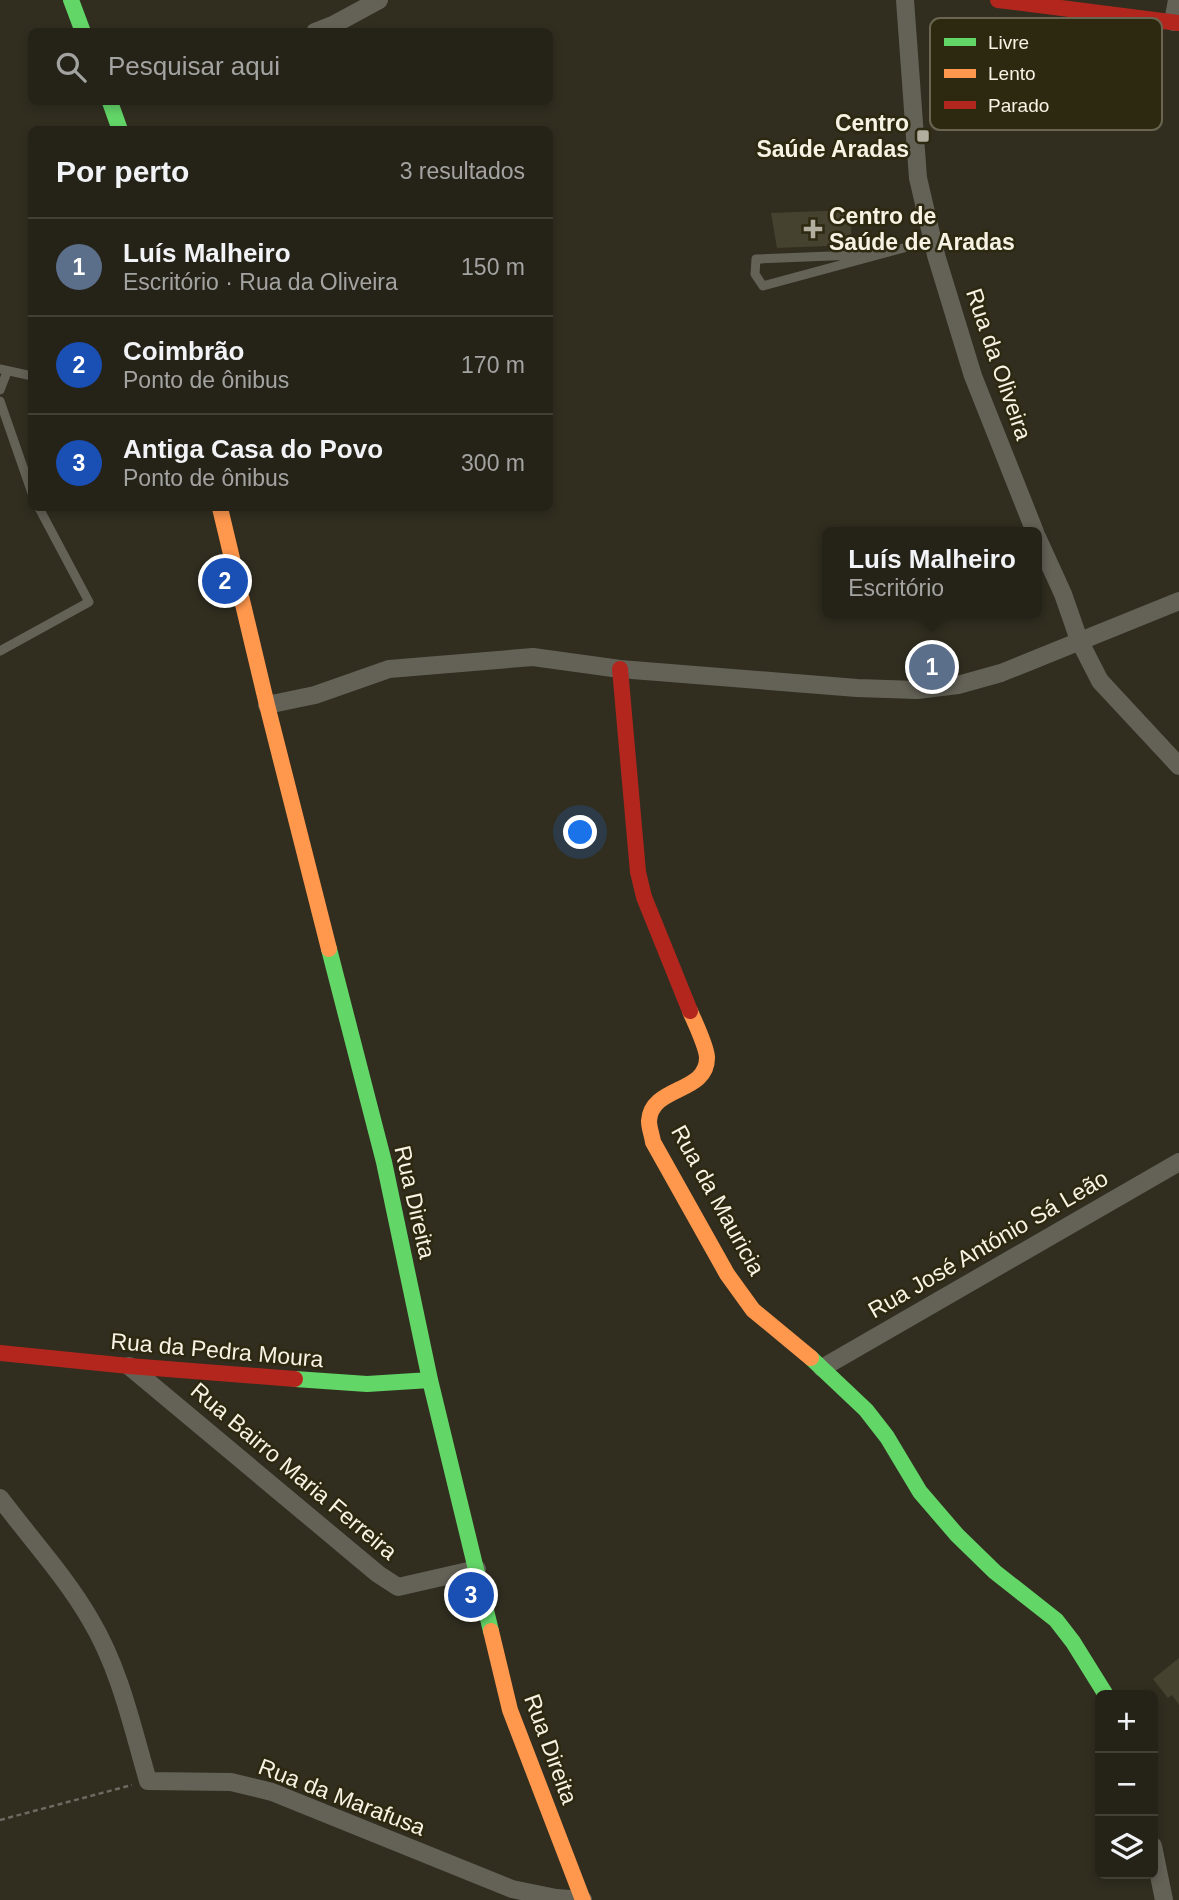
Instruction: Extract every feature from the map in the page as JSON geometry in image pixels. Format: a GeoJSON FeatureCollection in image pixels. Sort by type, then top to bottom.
{"type":"FeatureCollection","features":[{"type":"Feature","properties":{"kind":"main road"},"geometry":{"type":"LineString","coordinates":[[71,0],[82,28]]}},
{"type":"Feature","properties":{"kind":"main road"},"geometry":{"type":"LineString","coordinates":[[998,0],[1137,18]]}},
{"type":"Feature","properties":{"kind":"main road"},"geometry":{"type":"LineString","coordinates":[[111,105],[119,126]]}},
{"type":"Feature","properties":{"kind":"main road","name":"Rua Direita"},"geometry":{"type":"LineString","coordinates":[[221,511],[267,705],[384,1162],[430,1380],[510,1710],[583,1900]]}},
{"type":"Feature","properties":{"kind":"main road","name":"Rua da Mauricia"},"geometry":{"type":"LineString","coordinates":[[620,669],[638,872],[645,897],[707,1056],[707,1069],[701,1078],[667,1094],[654,1106],[649,1120],[653,1142],[727,1275],[753,1310],[822,1368],[866,1410],[887,1437],[920,1492],[957,1535],[995,1572],[1056,1620],[1103,1690]]}},
{"type":"Feature","properties":{"kind":"main road","name":"Rua da Pedra Moura"},"geometry":{"type":"LineString","coordinates":[[0,1353],[129,1367],[367,1384],[430,1380]]}},
{"type":"Feature","properties":{"kind":"street"},"geometry":{"type":"LineString","coordinates":[[325,28],[379,0]]}},
{"type":"Feature","properties":{"kind":"street","name":"Rua da Oliveira"},"geometry":{"type":"LineString","coordinates":[[905,0],[918,178],[933,240],[973,376],[1033,527]]}},
{"type":"Feature","properties":{"kind":"street"},"geometry":{"type":"LineString","coordinates":[[1176,23],[1177,0]]}},
{"type":"Feature","properties":{"kind":"street","name":"Rua da Oliveira"},"geometry":{"type":"LineString","coordinates":[[1042,547],[1063,594],[1079,640],[1100,681],[1179,766]]}},
{"type":"Feature","properties":{"kind":"street"},"geometry":{"type":"LineString","coordinates":[[267,705],[315,695],[389,669],[533,657],[620,669],[857,688],[917,690],[958,685],[1001,673],[1179,601]]}},
{"type":"Feature","properties":{"kind":"street","name":"Rua José António Sá Leão"},"geometry":{"type":"LineString","coordinates":[[822,1368],[1179,1162]]}},
{"type":"Feature","properties":{"kind":"street","name":"Rua Bairro Maria Ferreira"},"geometry":{"type":"LineString","coordinates":[[129,1367],[378,1574],[398,1587],[477,1569]]}},
{"type":"Feature","properties":{"kind":"street"},"geometry":{"type":"LineString","coordinates":[[0,1498],[51,1561],[91,1619],[117,1674],[148,1781]]}},
{"type":"Feature","properties":{"kind":"street","name":"Rua da Marafusa"},"geometry":{"type":"LineString","coordinates":[[148,1781],[231,1782],[272,1792],[512,1889],[556,1898],[583,1900]]}},
{"type":"Feature","properties":{"kind":"street"},"geometry":{"type":"LineString","coordinates":[[1158,1871],[1164,1900]]}},
{"type":"Feature","properties":{"kind":"lane"},"geometry":{"type":"LineString","coordinates":[[881,254],[756,259],[755,274],[763,286],[933,240]]}},
{"type":"Feature","properties":{"kind":"lane"},"geometry":{"type":"LineString","coordinates":[[0,390],[3,371],[28,375]]}},
{"type":"Feature","properties":{"kind":"lane"},"geometry":{"type":"LineString","coordinates":[[0,401],[28,482]]}},
{"type":"Feature","properties":{"kind":"lane"},"geometry":{"type":"LineString","coordinates":[[0,652],[89,602],[41,511]]}},
{"type":"Feature","properties":{"kind":"path"},"geometry":{"type":"LineString","coordinates":[[0,1820],[148,1781]]}},
{"type":"Feature","properties":{"kind":"building","name":"Centro de Saúde de Aradas"},"geometry":{"type":"Polygon","coordinates":[[[850,210],[852,245],[777,248],[771,213],[850,210]]]}},
{"type":"Feature","properties":{"kind":"building"},"geometry":{"type":"Polygon","coordinates":[[[1179,1658],[1179,1705],[1172,1695],[1168,1698],[1153,1679],[1179,1658]]]}},
{"type":"Feature","properties":{"kind":"traffic: fast"},"geometry":{"type":"LineString","coordinates":[[71,0],[82,28]]}},
{"type":"Feature","properties":{"kind":"traffic: fast"},"geometry":{"type":"LineString","coordinates":[[111,105],[119,126]]}},
{"type":"Feature","properties":{"kind":"traffic: fast"},"geometry":{"type":"LineString","coordinates":[[329,949],[384,1162],[430,1380],[491,1631]]}},
{"type":"Feature","properties":{"kind":"traffic: fast"},"geometry":{"type":"LineString","coordinates":[[811,1358],[866,1410],[887,1437],[920,1492],[957,1535],[995,1572],[1056,1620],[1103,1690]]}},
{"type":"Feature","properties":{"kind":"traffic: fast"},"geometry":{"type":"LineString","coordinates":[[295,1379],[367,1384],[430,1380]]}},
{"type":"Feature","properties":{"kind":"traffic: slow"},"geometry":{"type":"LineString","coordinates":[[221,511],[329,949]]}},
{"type":"Feature","properties":{"kind":"traffic: slow"},"geometry":{"type":"LineString","coordinates":[[690,1011],[706,1052],[705,1069],[699,1078],[668,1095],[652,1109],[649,1121],[653,1142],[727,1274],[753,1310],[811,1358]]}},
{"type":"Feature","properties":{"kind":"traffic: slow"},"geometry":{"type":"LineString","coordinates":[[491,1631],[510,1710],[583,1900]]}},
{"type":"Feature","properties":{"kind":"traffic: jam"},"geometry":{"type":"LineString","coordinates":[[998,0],[1140,18]]}},
{"type":"Feature","properties":{"kind":"traffic: jam"},"geometry":{"type":"LineString","coordinates":[[1162,21],[1179,23]]}},
{"type":"Feature","properties":{"kind":"traffic: jam"},"geometry":{"type":"LineString","coordinates":[[620,669],[638,872],[644,897],[690,1011]]}},
{"type":"Feature","properties":{"kind":"traffic: jam"},"geometry":{"type":"LineString","coordinates":[[0,1353],[295,1379]]}},
{"type":"Feature","properties":{"kind":"place","name":"Centro Saúde Aradas"},"geometry":{"type":"Point","coordinates":[923,136]}},
{"type":"Feature","properties":{"kind":"place","name":"Centro de Saúde de Aradas"},"geometry":{"type":"Point","coordinates":[813,229]}},
{"type":"Feature","properties":{"kind":"place","name":"Coimbrão"},"geometry":{"type":"Point","coordinates":[225,581]}},
{"type":"Feature","properties":{"kind":"place","name":"Luís Malheiro"},"geometry":{"type":"Point","coordinates":[932,667]}},
{"type":"Feature","properties":{"kind":"place","name":"Antiga Casa do Povo"},"geometry":{"type":"Point","coordinates":[471,1595]}}]}
